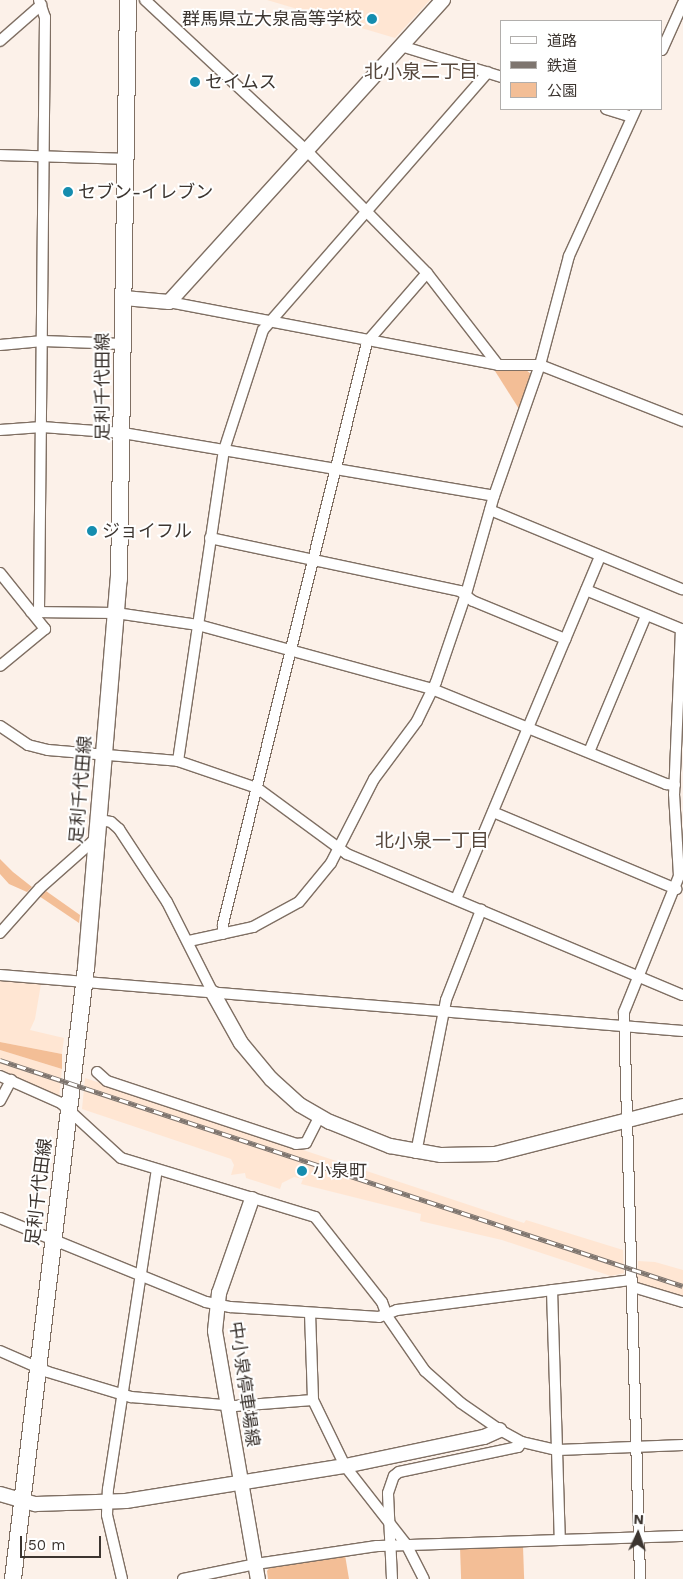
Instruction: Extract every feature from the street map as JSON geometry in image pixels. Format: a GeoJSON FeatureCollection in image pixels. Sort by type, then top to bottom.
{"type":"FeatureCollection","features":[{"type":"Feature","properties":{"kind":"main road","name":"足利千代田線"},"geometry":{"type":"LineString","coordinates":[[13,1579],[84,981],[100,820],[116,613],[123,433],[128,0]]}},
{"type":"Feature","properties":{"kind":"street"},"geometry":{"type":"LineString","coordinates":[[145,0],[307,151],[366,210],[427,273],[498,364]]}},
{"type":"Feature","properties":{"kind":"street"},"geometry":{"type":"LineString","coordinates":[[168,302],[443,0]]}},
{"type":"Feature","properties":{"kind":"street"},"geometry":{"type":"LineString","coordinates":[[0,41],[40,2],[45,17],[42,428],[35,612]]}},
{"type":"Feature","properties":{"kind":"street"},"geometry":{"type":"LineString","coordinates":[[663,48],[683,3]]}},
{"type":"Feature","properties":{"kind":"street"},"geometry":{"type":"LineString","coordinates":[[401,46],[500,76]]}},
{"type":"Feature","properties":{"kind":"street"},"geometry":{"type":"LineString","coordinates":[[178,761],[224,450],[267,323],[366,210],[485,80],[488,72]]}},
{"type":"Feature","properties":{"kind":"street"},"geometry":{"type":"LineString","coordinates":[[189,941],[253,927],[295,905],[322,876],[341,847],[374,779],[417,721],[432,689],[466,594],[494,496],[540,365],[570,256],[634,113],[613,110]]}},
{"type":"Feature","properties":{"kind":"street"},"geometry":{"type":"LineString","coordinates":[[0,156],[126,160]]}},
{"type":"Feature","properties":{"kind":"street"},"geometry":{"type":"LineString","coordinates":[[223,934],[223,924],[367,342],[427,273]]}},
{"type":"Feature","properties":{"kind":"street"},"geometry":{"type":"LineString","coordinates":[[124,298],[168,302],[367,342],[498,364],[540,365],[683,421]]}},
{"type":"Feature","properties":{"kind":"street"},"geometry":{"type":"LineString","coordinates":[[0,345],[42,341],[123,344]]}},
{"type":"Feature","properties":{"kind":"street"},"geometry":{"type":"LineString","coordinates":[[0,430],[42,428],[123,433],[494,496]]}},
{"type":"Feature","properties":{"kind":"street"},"geometry":{"type":"LineString","coordinates":[[490,510],[682,589]]}},
{"type":"Feature","properties":{"kind":"street"},"geometry":{"type":"LineString","coordinates":[[210,538],[314,558],[466,594],[473,601],[565,639]]}},
{"type":"Feature","properties":{"kind":"street"},"geometry":{"type":"LineString","coordinates":[[456,899],[600,556]]}},
{"type":"Feature","properties":{"kind":"street"},"geometry":{"type":"LineString","coordinates":[[0,572],[35,612],[45,629],[0,666]]}},
{"type":"Feature","properties":{"kind":"street"},"geometry":{"type":"LineString","coordinates":[[586,590],[681,629],[675,785],[679,876],[676,889],[624,1012],[640,1579]]}},
{"type":"Feature","properties":{"kind":"street"},"geometry":{"type":"LineString","coordinates":[[35,612],[116,613],[198,625],[291,652],[432,689],[675,785]]}},
{"type":"Feature","properties":{"kind":"street"},"geometry":{"type":"LineString","coordinates":[[589,752],[646,616]]}},
{"type":"Feature","properties":{"kind":"street"},"geometry":{"type":"LineString","coordinates":[[0,726],[28,745],[104,755],[178,761],[257,788],[341,847],[347,854],[683,995]]}},
{"type":"Feature","properties":{"kind":"street"},"geometry":{"type":"LineString","coordinates":[[493,812],[676,889]]}},
{"type":"Feature","properties":{"kind":"street"},"geometry":{"type":"LineString","coordinates":[[100,820],[111,822],[119,829],[167,902],[189,941],[231,1029],[250,1055],[271,1079],[300,1104],[360,1136],[416,1152],[462,1156],[495,1154],[683,1106]]}},
{"type":"Feature","properties":{"kind":"street"},"geometry":{"type":"LineString","coordinates":[[0,933],[40,888],[92,842],[98,842]]}},
{"type":"Feature","properties":{"kind":"street"},"geometry":{"type":"LineString","coordinates":[[416,1152],[444,1011],[481,910]]}},
{"type":"Feature","properties":{"kind":"street"},"geometry":{"type":"LineString","coordinates":[[0,974],[683,1031]]}},
{"type":"Feature","properties":{"kind":"street"},"geometry":{"type":"LineString","coordinates":[[98,1072],[107,1081],[296,1144],[306,1144],[320,1116]]}},
{"type":"Feature","properties":{"kind":"street"},"geometry":{"type":"LineString","coordinates":[[0,1076],[70,1110],[117,1156],[317,1219],[382,1302],[387,1316],[426,1371],[461,1403],[500,1430],[522,1442],[558,1450],[683,1445]]}},
{"type":"Feature","properties":{"kind":"street"},"geometry":{"type":"LineString","coordinates":[[0,1101],[11,1080]]}},
{"type":"Feature","properties":{"kind":"street"},"geometry":{"type":"LineString","coordinates":[[122,1579],[107,1503],[121,1395],[158,1170]]}},
{"type":"Feature","properties":{"kind":"street","name":"中小泉停車場線"},"geometry":{"type":"LineString","coordinates":[[252,1199],[216,1305],[216,1345],[258,1579]]}},
{"type":"Feature","properties":{"kind":"street"},"geometry":{"type":"LineString","coordinates":[[0,1218],[216,1305],[310,1313],[387,1316],[397,1310],[552,1290],[633,1284],[683,1302]]}},
{"type":"Feature","properties":{"kind":"street"},"geometry":{"type":"LineString","coordinates":[[552,1290],[560,1540]]}},
{"type":"Feature","properties":{"kind":"street"},"geometry":{"type":"LineString","coordinates":[[310,1313],[313,1400],[345,1466],[406,1544],[424,1579]]}},
{"type":"Feature","properties":{"kind":"street"},"geometry":{"type":"LineString","coordinates":[[0,1351],[39,1368],[121,1395],[227,1405],[313,1400]]}},
{"type":"Feature","properties":{"kind":"street"},"geometry":{"type":"LineString","coordinates":[[0,1494],[23,1502],[107,1503],[345,1466],[484,1437],[500,1430]]}},
{"type":"Feature","properties":{"kind":"street"},"geometry":{"type":"LineString","coordinates":[[392,1579],[388,1522],[389,1485],[394,1476],[518,1447],[522,1442]]}},
{"type":"Feature","properties":{"kind":"street"},"geometry":{"type":"LineString","coordinates":[[453,1444],[458,1460]]}},
{"type":"Feature","properties":{"kind":"street"},"geometry":{"type":"LineString","coordinates":[[183,1579],[256,1564],[389,1545],[683,1536]]}},
{"type":"Feature","properties":{"kind":"shaded area","name":"群馬県立大泉高等学校"},"geometry":{"type":"Polygon","coordinates":[[[267,0],[430,0],[395,38],[267,0]]]}},
{"type":"Feature","properties":{"kind":"shaded area"},"geometry":{"type":"Polygon","coordinates":[[[0,980],[41,984],[35,1019],[30,1030],[64,1038],[62,1054],[0,1042],[0,980]]]}},
{"type":"Feature","properties":{"kind":"shaded area"},"geometry":{"type":"Polygon","coordinates":[[[0,1050],[62,1069],[59,1097],[0,1069],[0,1050]]]}},
{"type":"Feature","properties":{"kind":"shaded area"},"geometry":{"type":"Polygon","coordinates":[[[85,1078],[524,1223],[526,1220],[623,1250],[624,1273],[611,1276],[502,1240],[420,1221],[421,1214],[301,1184],[303,1179],[294,1177],[282,1183],[280,1189],[246,1178],[245,1173],[231,1175],[234,1165],[231,1159],[82,1109],[85,1078]]]}},
{"type":"Feature","properties":{"kind":"shaded area"},"geometry":{"type":"Polygon","coordinates":[[[638,1261],[655,1262],[683,1270],[683,1298],[637,1283],[638,1261]]]}},
{"type":"Feature","properties":{"kind":"green space"},"geometry":{"type":"Polygon","coordinates":[[[526,370],[531,374],[519,409],[495,371],[526,370]]]}},
{"type":"Feature","properties":{"kind":"green space"},"geometry":{"type":"Polygon","coordinates":[[[0,859],[32,887],[27,892],[9,884],[0,874],[0,859]]]}},
{"type":"Feature","properties":{"kind":"green space"},"geometry":{"type":"Polygon","coordinates":[[[46,891],[80,915],[79,923],[39,896],[46,891]]]}},
{"type":"Feature","properties":{"kind":"green space"},"geometry":{"type":"Polygon","coordinates":[[[0,1042],[62,1054],[62,1069],[0,1050],[0,1042]]]}},
{"type":"Feature","properties":{"kind":"green space"},"geometry":{"type":"Polygon","coordinates":[[[523,1546],[524,1579],[461,1579],[460,1548],[523,1546]]]}},
{"type":"Feature","properties":{"kind":"green space"},"geometry":{"type":"Polygon","coordinates":[[[345,1555],[349,1579],[268,1579],[267,1571],[271,1566],[345,1555]]]}},
{"type":"Feature","properties":{"kind":"railway"},"geometry":{"type":"LineString","coordinates":[[0,1060],[683,1286]]}},
{"type":"Feature","properties":{"kind":"place","name":"群馬県立大泉高等学校"},"geometry":{"type":"Point","coordinates":[372,19]}},
{"type":"Feature","properties":{"kind":"place","name":"セイムス"},"geometry":{"type":"Point","coordinates":[195,82]}},
{"type":"Feature","properties":{"kind":"place","name":"セブン-イレブン"},"geometry":{"type":"Point","coordinates":[68,192]}},
{"type":"Feature","properties":{"kind":"place","name":"ジョイフル"},"geometry":{"type":"Point","coordinates":[92,531]}},
{"type":"Feature","properties":{"kind":"place","name":"小泉町"},"geometry":{"type":"Point","coordinates":[302,1171]}},
{"type":"Feature","properties":{"kind":"district","name":"北小泉二丁目"},"geometry":{"type":"Point","coordinates":[421,72]}},
{"type":"Feature","properties":{"kind":"district","name":"北小泉一丁目"},"geometry":{"type":"Point","coordinates":[432,841]}}]}
